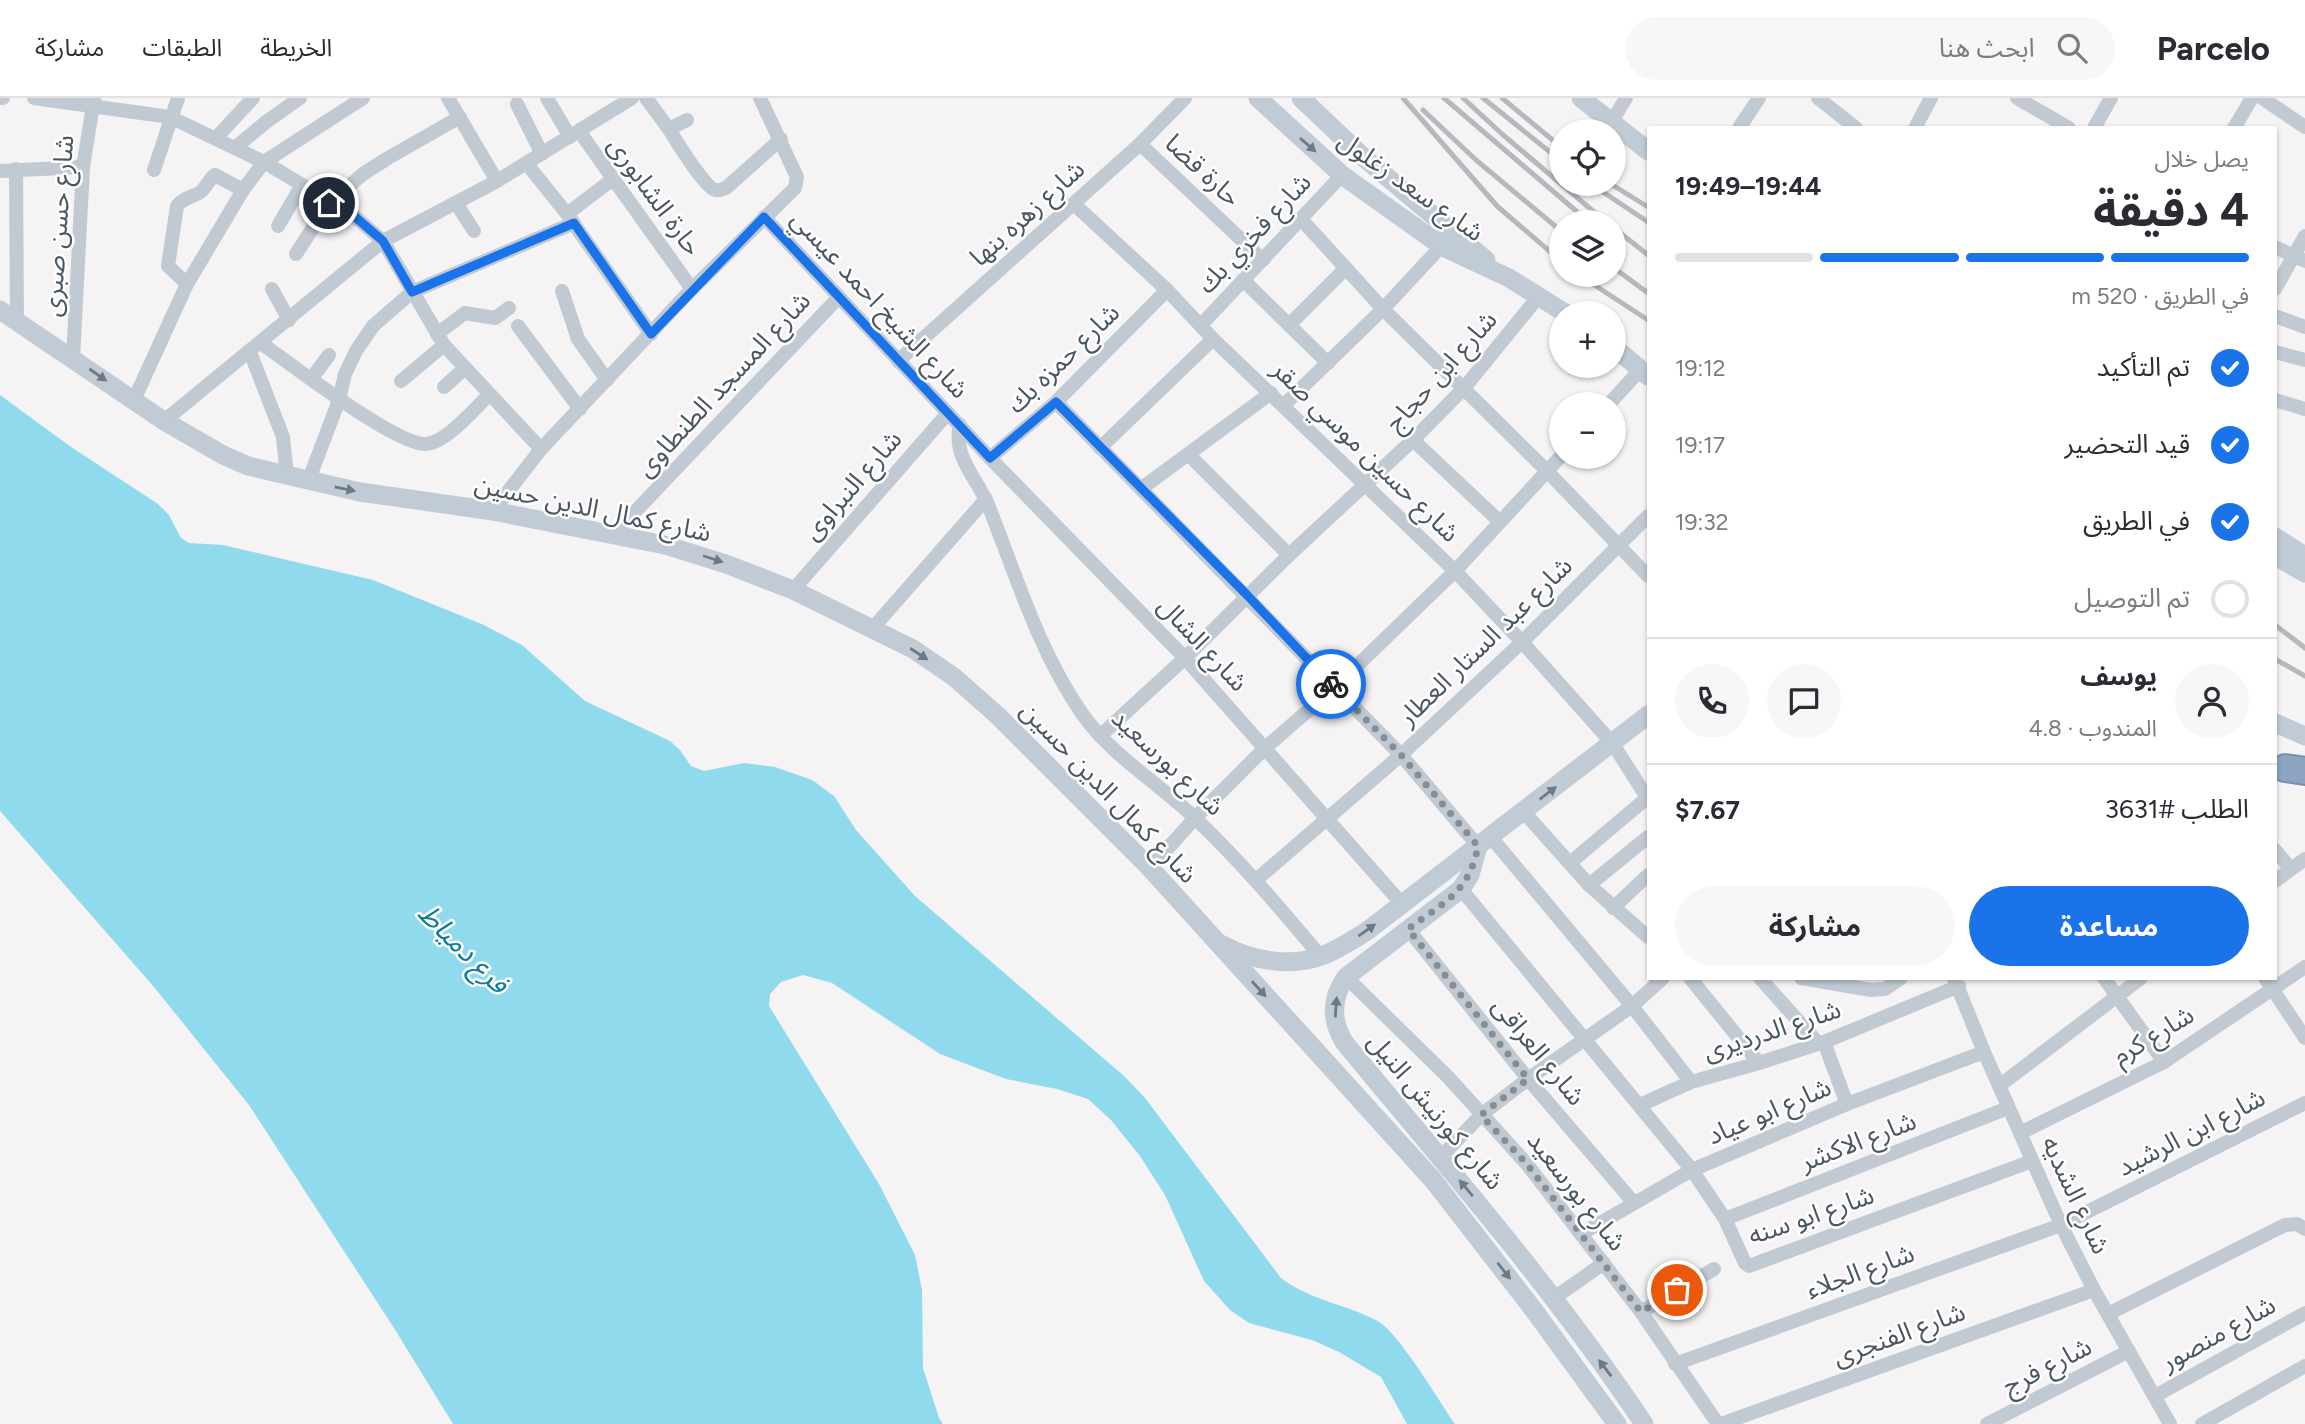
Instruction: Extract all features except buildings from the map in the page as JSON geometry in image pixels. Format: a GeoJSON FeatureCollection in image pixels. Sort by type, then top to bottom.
{"type":"FeatureCollection","features":[{"type":"Feature","properties":{"kind":"main road","name":"شارع سعد زغلول"},"geometry":{"type":"LineString","coordinates":[[1258,98],[1342,175],[1549,303]]}},
{"type":"Feature","properties":{"kind":"main road","name":"شارع سعد زغلول"},"geometry":{"type":"LineString","coordinates":[[1301,98],[1321,108],[1362,156],[1448,240]]}},
{"type":"Feature","properties":{"kind":"main road"},"geometry":{"type":"LineString","coordinates":[[1581,98],[1607,119]]}},
{"type":"Feature","properties":{"kind":"main road"},"geometry":{"type":"LineString","coordinates":[[1626,134],[1647,150]]}},
{"type":"Feature","properties":{"kind":"main road","name":"شارع كمال الدين حسين"},"geometry":{"type":"LineString","coordinates":[[0,310],[164,421],[223,456],[248,467],[360,492],[493,511],[665,545],[704,556],[793,590],[913,649],[954,677],[1048,763],[1150,868],[1213,938]]}},
{"type":"Feature","properties":{"kind":"main road"},"geometry":{"type":"LineString","coordinates":[[1626,357],[1645,372]]}},
{"type":"Feature","properties":{"kind":"main road"},"geometry":{"type":"LineString","coordinates":[[2277,538],[2305,556]]}},
{"type":"Feature","properties":{"kind":"main road"},"geometry":{"type":"LineString","coordinates":[[2277,557],[2305,573]]}},
{"type":"Feature","properties":{"kind":"main road"},"geometry":{"type":"LineString","coordinates":[[1213,938],[1239,952],[1267,960],[1321,957],[1367,931],[1647,716]]}},
{"type":"Feature","properties":{"kind":"main road"},"geometry":{"type":"LineString","coordinates":[[2277,724],[2305,736]]}},
{"type":"Feature","properties":{"kind":"main road"},"geometry":{"type":"LineString","coordinates":[[1346,977],[1461,889],[1484,841]]}},
{"type":"Feature","properties":{"kind":"main road","name":"شارع كورنيش النيل"},"geometry":{"type":"LineString","coordinates":[[1213,938],[1433,1181],[1534,1308],[1618,1424]]}},
{"type":"Feature","properties":{"kind":"main road","name":"شارع كورنيش النيل"},"geometry":{"type":"LineString","coordinates":[[1346,977],[1335,998],[1334,1009],[1344,1042],[1554,1298],[1644,1424]]}},
{"type":"Feature","properties":{"kind":"street"},"geometry":{"type":"LineString","coordinates":[[34,98],[93,102],[170,117],[217,137],[264,162],[354,216],[383,241],[440,340],[541,449]]}},
{"type":"Feature","properties":{"kind":"street"},"geometry":{"type":"LineString","coordinates":[[154,170],[177,98]]}},
{"type":"Feature","properties":{"kind":"street"},"geometry":{"type":"LineString","coordinates":[[217,137],[253,98]]}},
{"type":"Feature","properties":{"kind":"street"},"geometry":{"type":"LineString","coordinates":[[236,147],[300,98]]}},
{"type":"Feature","properties":{"kind":"street"},"geometry":{"type":"LineString","coordinates":[[134,400],[187,284],[243,190],[264,162],[363,98]]}},
{"type":"Feature","properties":{"kind":"street"},"geometry":{"type":"LineString","coordinates":[[448,98],[497,181]]}},
{"type":"Feature","properties":{"kind":"street","name":"حارة الشابورى"},"geometry":{"type":"LineString","coordinates":[[547,98],[613,179],[692,289]]}},
{"type":"Feature","properties":{"kind":"street"},"geometry":{"type":"LineString","coordinates":[[164,421],[383,241],[497,181],[632,98]]}},
{"type":"Feature","properties":{"kind":"street"},"geometry":{"type":"LineString","coordinates":[[646,98],[711,188],[723,190],[781,139]]}},
{"type":"Feature","properties":{"kind":"street"},"geometry":{"type":"LineString","coordinates":[[493,511],[541,449],[692,289],[795,188],[797,177],[760,98]]}},
{"type":"Feature","properties":{"kind":"street","name":"شارع زهره بنها"},"geometry":{"type":"LineString","coordinates":[[898,362],[1140,144],[1185,98]]}},
{"type":"Feature","properties":{"kind":"street"},"geometry":{"type":"LineString","coordinates":[[1613,119],[1626,98]]}},
{"type":"Feature","properties":{"kind":"street"},"geometry":{"type":"LineString","coordinates":[[1740,126],[1759,98]]}},
{"type":"Feature","properties":{"kind":"street"},"geometry":{"type":"LineString","coordinates":[[1818,98],[1853,126]]}},
{"type":"Feature","properties":{"kind":"street"},"geometry":{"type":"LineString","coordinates":[[1915,126],[1931,98]]}},
{"type":"Feature","properties":{"kind":"street"},"geometry":{"type":"LineString","coordinates":[[2095,126],[2111,98]]}},
{"type":"Feature","properties":{"kind":"street"},"geometry":{"type":"LineString","coordinates":[[2235,126],[2252,98]]}},
{"type":"Feature","properties":{"kind":"street"},"geometry":{"type":"LineString","coordinates":[[2262,98],[2305,127]]}},
{"type":"Feature","properties":{"kind":"street"},"geometry":{"type":"LineString","coordinates":[[2021,99],[2066,126]]}},
{"type":"Feature","properties":{"kind":"street","name":"شارع حسن صبرى"},"geometry":{"type":"LineString","coordinates":[[73,358],[83,167],[93,102]]}},
{"type":"Feature","properties":{"kind":"street"},"geometry":{"type":"LineString","coordinates":[[517,104],[542,154]]}},
{"type":"Feature","properties":{"kind":"street"},"geometry":{"type":"LineString","coordinates":[[296,254],[329,203],[363,174],[460,117]]}},
{"type":"Feature","properties":{"kind":"street"},"geometry":{"type":"LineString","coordinates":[[668,129],[688,120]]}},
{"type":"Feature","properties":{"kind":"street","name":"حارة قضا"},"geometry":{"type":"LineString","coordinates":[[1140,144],[1263,260]]}},
{"type":"Feature","properties":{"kind":"street"},"geometry":{"type":"LineString","coordinates":[[527,163],[571,218],[651,334]]}},
{"type":"Feature","properties":{"kind":"street"},"geometry":{"type":"LineString","coordinates":[[0,171],[83,167]]}},
{"type":"Feature","properties":{"kind":"street"},"geometry":{"type":"LineString","coordinates":[[16,169],[16,322]]}},
{"type":"Feature","properties":{"kind":"street"},"geometry":{"type":"LineString","coordinates":[[187,284],[168,266],[177,206],[183,199],[202,192],[208,180],[215,175],[243,190]]}},
{"type":"Feature","properties":{"kind":"street","name":"شارع فخري بك"},"geometry":{"type":"LineString","coordinates":[[1201,325],[1342,175]]}},
{"type":"Feature","properties":{"kind":"street"},"geometry":{"type":"LineString","coordinates":[[308,482],[339,400],[345,374],[356,351],[380,319],[412,292],[571,218],[613,179]]}},
{"type":"Feature","properties":{"kind":"street"},"geometry":{"type":"LineString","coordinates":[[278,226],[302,185]]}},
{"type":"Feature","properties":{"kind":"street"},"geometry":{"type":"LineString","coordinates":[[456,203],[474,231]]}},
{"type":"Feature","properties":{"kind":"street","name":"شارع حسين موسي صقر"},"geometry":{"type":"LineString","coordinates":[[1074,204],[1167,290],[1213,339],[1455,571],[1613,744],[1647,796]]}},
{"type":"Feature","properties":{"kind":"street","name":"شارع الشيخ احمد عيسي"},"geometry":{"type":"LineString","coordinates":[[764,217],[960,425]]}},
{"type":"Feature","properties":{"kind":"street"},"geometry":{"type":"LineString","coordinates":[[1301,219],[1383,309],[1547,471],[1647,575]]}},
{"type":"Feature","properties":{"kind":"street"},"geometry":{"type":"LineString","coordinates":[[2277,286],[2299,259],[2305,236]]}},
{"type":"Feature","properties":{"kind":"street"},"geometry":{"type":"LineString","coordinates":[[1284,405],[1383,309],[1448,240]]}},
{"type":"Feature","properties":{"kind":"street"},"geometry":{"type":"LineString","coordinates":[[2277,248],[2299,259]]}},
{"type":"Feature","properties":{"kind":"street"},"geometry":{"type":"LineString","coordinates":[[1289,325],[1346,268]]}},
{"type":"Feature","properties":{"kind":"street"},"geometry":{"type":"LineString","coordinates":[[1243,280],[1328,363]]}},
{"type":"Feature","properties":{"kind":"street"},"geometry":{"type":"LineString","coordinates":[[272,289],[289,320]]}},
{"type":"Feature","properties":{"kind":"street"},"geometry":{"type":"LineString","coordinates":[[562,290],[578,339],[607,380]]}},
{"type":"Feature","properties":{"kind":"street","name":"شارع حمزه بك"},"geometry":{"type":"LineString","coordinates":[[990,458],[1056,402],[1167,290]]}},
{"type":"Feature","properties":{"kind":"street","name":"شارع ابن حجاج"},"geometry":{"type":"LineString","coordinates":[[1100,736],[1413,440],[1464,388],[1539,296]]}},
{"type":"Feature","properties":{"kind":"street","name":"شارع المسجد الطنطاوى"},"geometry":{"type":"LineString","coordinates":[[614,534],[839,297]]}},
{"type":"Feature","properties":{"kind":"street"},"geometry":{"type":"LineString","coordinates":[[401,381],[465,313],[495,318],[509,308]]}},
{"type":"Feature","properties":{"kind":"street"},"geometry":{"type":"LineString","coordinates":[[2277,317],[2305,327]]}},
{"type":"Feature","properties":{"kind":"street"},"geometry":{"type":"LineString","coordinates":[[518,326],[580,409]]}},
{"type":"Feature","properties":{"kind":"street"},"geometry":{"type":"LineString","coordinates":[[1100,448],[1213,339]]}},
{"type":"Feature","properties":{"kind":"street"},"geometry":{"type":"LineString","coordinates":[[256,347],[405,439],[426,444],[436,442],[448,434],[489,395]]}},
{"type":"Feature","properties":{"kind":"street"},"geometry":{"type":"LineString","coordinates":[[256,347],[283,437],[287,476]]}},
{"type":"Feature","properties":{"kind":"street"},"geometry":{"type":"LineString","coordinates":[[2277,353],[2305,360]]}},
{"type":"Feature","properties":{"kind":"street"},"geometry":{"type":"LineString","coordinates":[[311,379],[329,355]]}},
{"type":"Feature","properties":{"kind":"street"},"geometry":{"type":"LineString","coordinates":[[444,387],[465,368]]}},
{"type":"Feature","properties":{"kind":"street"},"geometry":{"type":"LineString","coordinates":[[1622,392],[1645,372]]}},
{"type":"Feature","properties":{"kind":"street"},"geometry":{"type":"LineString","coordinates":[[1142,488],[1271,393]]}},
{"type":"Feature","properties":{"kind":"street"},"geometry":{"type":"LineString","coordinates":[[2277,401],[2305,409]]}},
{"type":"Feature","properties":{"kind":"street"},"geometry":{"type":"LineString","coordinates":[[1056,402],[1484,841],[1632,1006],[1691,1082]]}},
{"type":"Feature","properties":{"kind":"street","name":"شارع النبراوى"},"geometry":{"type":"LineString","coordinates":[[793,590],[948,413]]}},
{"type":"Feature","properties":{"kind":"street","name":"شارع الشال"},"geometry":{"type":"LineString","coordinates":[[960,425],[1185,658],[1402,904]]}},
{"type":"Feature","properties":{"kind":"street","name":"شارع بورسعيد"},"geometry":{"type":"LineString","coordinates":[[960,425],[958,444],[962,459],[986,499],[1042,643],[1062,682],[1084,716],[1100,736],[1195,818],[1256,880],[1321,957]]}},
{"type":"Feature","properties":{"kind":"street"},"geometry":{"type":"LineString","coordinates":[[1413,440],[1499,521]]}},
{"type":"Feature","properties":{"kind":"street"},"geometry":{"type":"LineString","coordinates":[[1188,454],[1289,555]]}},
{"type":"Feature","properties":{"kind":"street"},"geometry":{"type":"LineString","coordinates":[[1150,868],[1195,818],[1265,748],[1334,688],[1455,571],[1547,471]]}},
{"type":"Feature","properties":{"kind":"street"},"geometry":{"type":"LineString","coordinates":[[872,629],[986,499]]}},
{"type":"Feature","properties":{"kind":"street","name":"شارع عبد الستار العطار"},"geometry":{"type":"LineString","coordinates":[[1256,880],[1401,755],[1522,642],[1647,517]]}},
{"type":"Feature","properties":{"kind":"street"},"geometry":{"type":"LineString","coordinates":[[1570,863],[1647,799]]}},
{"type":"Feature","properties":{"kind":"street"},"geometry":{"type":"LineString","coordinates":[[1523,811],[1589,885],[1613,908],[1647,932]]}},
{"type":"Feature","properties":{"kind":"street"},"geometry":{"type":"LineString","coordinates":[[1589,885],[1647,838]]}},
{"type":"Feature","properties":{"kind":"street"},"geometry":{"type":"LineString","coordinates":[[2277,852],[2291,869]]}},
{"type":"Feature","properties":{"kind":"street"},"geometry":{"type":"LineString","coordinates":[[2277,880],[2305,859]]}},
{"type":"Feature","properties":{"kind":"street"},"geometry":{"type":"LineString","coordinates":[[1613,908],[1647,876]]}},
{"type":"Feature","properties":{"kind":"street"},"geometry":{"type":"LineString","coordinates":[[1461,889],[1586,1040]]}},
{"type":"Feature","properties":{"kind":"street","name":"شارع العراقى"},"geometry":{"type":"LineString","coordinates":[[1408,929],[1528,1079],[1634,1203]]}},
{"type":"Feature","properties":{"kind":"street","name":"شارع كرم"},"geometry":{"type":"LineString","coordinates":[[2277,979],[2305,967]]}},
{"type":"Feature","properties":{"kind":"street","name":"شارع بورسعيد"},"geometry":{"type":"LineString","coordinates":[[1346,977],[1416,1044],[1526,1163],[1641,1312],[1719,1424]]}},
{"type":"Feature","properties":{"kind":"street"},"geometry":{"type":"LineString","coordinates":[[1440,1158],[1481,1115],[1632,1006],[1661,980]]}},
{"type":"Feature","properties":{"kind":"street"},"geometry":{"type":"LineString","coordinates":[[1692,980],[1759,1063]]}},
{"type":"Feature","properties":{"kind":"street"},"geometry":{"type":"LineString","coordinates":[[1762,980],[1821,1042],[1847,1104]]}},
{"type":"Feature","properties":{"kind":"street"},"geometry":{"type":"LineString","coordinates":[[1820,980],[1880,990],[1898,980]]}},
{"type":"Feature","properties":{"kind":"street"},"geometry":{"type":"LineString","coordinates":[[2105,980],[2164,1062]]}},
{"type":"Feature","properties":{"kind":"street"},"geometry":{"type":"LineString","coordinates":[[1999,1086],[2138,980]]}},
{"type":"Feature","properties":{"kind":"street","name":"شارع الدرديرى"},"geometry":{"type":"LineString","coordinates":[[1640,1105],[1691,1082],[1821,1042],[1956,982]]}},
{"type":"Feature","properties":{"kind":"street","name":"شارع الشديه"},"geometry":{"type":"LineString","coordinates":[[1956,982],[2008,1108],[2061,1225],[2094,1290],[2170,1424]]}},
{"type":"Feature","properties":{"kind":"street"},"geometry":{"type":"LineString","coordinates":[[2269,983],[2305,1038]]}},
{"type":"Feature","properties":{"kind":"street","name":"شارع كرم"},"geometry":{"type":"LineString","coordinates":[[2020,1133],[2164,1062],[2269,983]]}},
{"type":"Feature","properties":{"kind":"street","name":"شارع ابو سنه"},"geometry":{"type":"LineString","coordinates":[[1586,1040],[1692,1170],[1726,1219],[1745,1263],[1751,1266],[2032,1161]]}},
{"type":"Feature","properties":{"kind":"street","name":"شارع ابو عياد"},"geometry":{"type":"LineString","coordinates":[[1581,1234],[1692,1170],[1847,1104],[1984,1052]]}},
{"type":"Feature","properties":{"kind":"street","name":"شارع ابن الرشيد"},"geometry":{"type":"LineString","coordinates":[[2061,1225],[2305,1102]]}},
{"type":"Feature","properties":{"kind":"street","name":"شارع الاكشر"},"geometry":{"type":"LineString","coordinates":[[1726,1219],[2008,1108]]}},
{"type":"Feature","properties":{"kind":"street"},"geometry":{"type":"LineString","coordinates":[[2108,1314],[2286,1225],[2297,1224],[2305,1228]]}},
{"type":"Feature","properties":{"kind":"street","name":"شارع الجلاء"},"geometry":{"type":"LineString","coordinates":[[1675,1364],[2061,1225]]}},
{"type":"Feature","properties":{"kind":"street"},"geometry":{"type":"LineString","coordinates":[[1554,1298],[1604,1263]]}},
{"type":"Feature","properties":{"kind":"street"},"geometry":{"type":"LineString","coordinates":[[1641,1312],[1714,1269]]}},
{"type":"Feature","properties":{"kind":"street","name":"شارع الفنجرى"},"geometry":{"type":"LineString","coordinates":[[1719,1424],[2094,1290]]}},
{"type":"Feature","properties":{"kind":"street","name":"شارع منصور"},"geometry":{"type":"LineString","coordinates":[[2155,1396],[2305,1313]]}},
{"type":"Feature","properties":{"kind":"street","name":"شارع فرج"},"geometry":{"type":"LineString","coordinates":[[1987,1424],[2129,1351]]}},
{"type":"Feature","properties":{"kind":"street"},"geometry":{"type":"LineString","coordinates":[[2202,1424],[2305,1366]]}},
{"type":"Feature","properties":{"kind":"water","name":"فرع دمياط"},"geometry":{"type":"Polygon","coordinates":[[[0,395],[71,447],[158,504],[169,515],[181,538],[189,543],[223,545],[373,580],[484,625],[522,645],[585,701],[670,741],[691,766],[704,771],[744,763],[775,767],[812,780],[834,796],[856,830],[915,896],[1124,1076],[1145,1098],[1281,1278],[1304,1292],[1376,1320],[1385,1327],[1406,1352],[1455,1424],[1407,1424],[1381,1377],[1339,1352],[1312,1340],[1249,1323],[1230,1310],[1204,1281],[1165,1195],[1140,1156],[1111,1120],[1088,1099],[1057,1089],[1006,1079],[940,1054],[832,983],[803,975],[781,982],[770,994],[769,1006],[879,1184],[915,1255],[922,1290],[923,1368],[943,1424],[453,1424],[249,1105],[154,987],[0,811],[0,395]]]}},
{"type":"Feature","properties":{"kind":"railway"},"geometry":{"type":"LineString","coordinates":[[1403,98],[1497,206],[1549,251]]}},
{"type":"Feature","properties":{"kind":"railway"},"geometry":{"type":"LineString","coordinates":[[1444,98],[1575,210]]}},
{"type":"Feature","properties":{"kind":"railway"},"geometry":{"type":"LineString","coordinates":[[1463,98],[1592,210]]}},
{"type":"Feature","properties":{"kind":"railway"},"geometry":{"type":"LineString","coordinates":[[1483,98],[1549,151]]}},
{"type":"Feature","properties":{"kind":"railway"},"geometry":{"type":"LineString","coordinates":[[1502,98],[1549,137]]}},
{"type":"Feature","properties":{"kind":"railway"},"geometry":{"type":"LineString","coordinates":[[1423,110],[1476,160],[1549,221]]}},
{"type":"Feature","properties":{"kind":"railway"},"geometry":{"type":"LineString","coordinates":[[1626,193],[1647,206]]}},
{"type":"Feature","properties":{"kind":"railway"},"geometry":{"type":"LineString","coordinates":[[1609,196],[1647,221]]}},
{"type":"Feature","properties":{"kind":"railway"},"geometry":{"type":"LineString","coordinates":[[1626,238],[1647,254]]}},
{"type":"Feature","properties":{"kind":"railway"},"geometry":{"type":"LineString","coordinates":[[1626,277],[1647,292]]}},
{"type":"Feature","properties":{"kind":"railway"},"geometry":{"type":"LineString","coordinates":[[1597,287],[1647,319]]}},
{"type":"Feature","properties":{"kind":"railway"},"geometry":{"type":"LineString","coordinates":[[2277,627],[2305,648]]}},
{"type":"Feature","properties":{"kind":"railway"},"geometry":{"type":"LineString","coordinates":[[2277,660],[2305,676]]}},
{"type":"Feature","properties":{"kind":"way so far"},"geometry":{"type":"LineString","coordinates":[[1331,684],[1401,755],[1478,846],[1476,860],[1461,889],[1408,929],[1528,1079],[1481,1115],[1526,1163],[1641,1312],[1677,1290]]}},
{"type":"Feature","properties":{"kind":"route"},"geometry":{"type":"LineString","coordinates":[[329,203],[354,216],[383,241],[412,292],[574,223],[651,334],[764,217],[990,458],[1056,402],[1331,684]]}}]}
